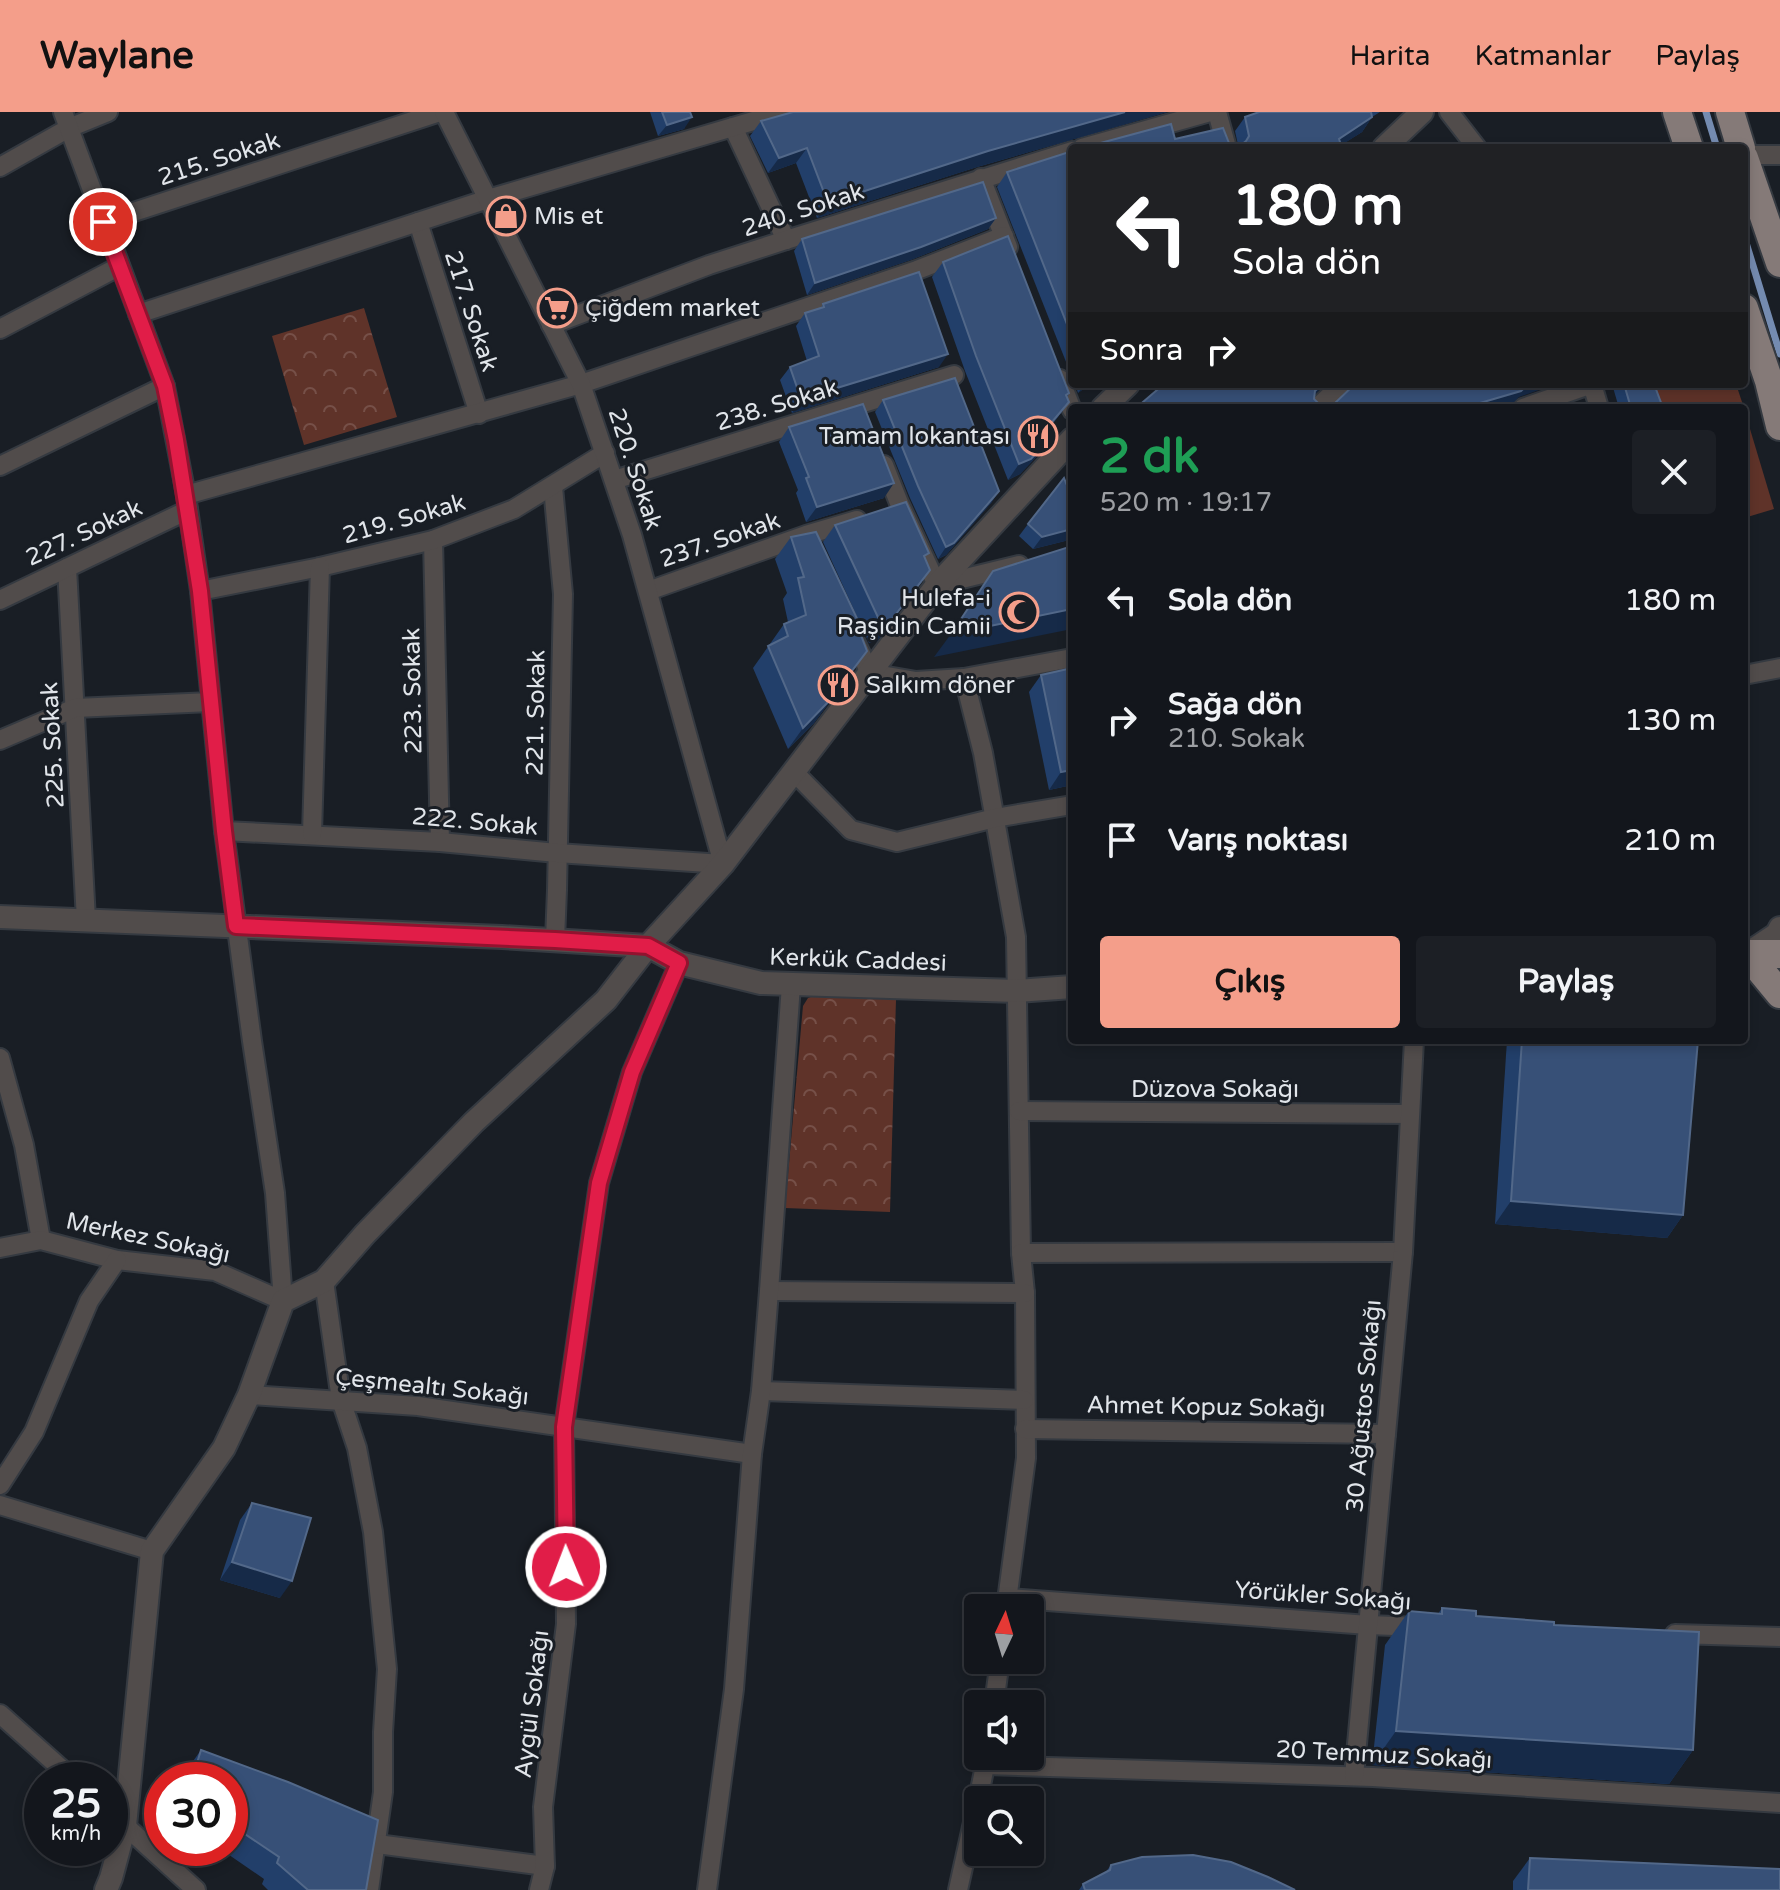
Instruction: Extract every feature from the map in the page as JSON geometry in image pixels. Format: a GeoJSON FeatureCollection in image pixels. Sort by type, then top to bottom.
{"type":"FeatureCollection","features":[{"type":"Feature","properties":{"kind":"main road"},"geometry":{"type":"LineString","coordinates":[[1677,112],[1688,144]]}},
{"type":"Feature","properties":{"kind":"main road"},"geometry":{"type":"LineString","coordinates":[[1730,112],[1740,144]]}},
{"type":"Feature","properties":{"kind":"main road"},"geometry":{"type":"LineString","coordinates":[[1748,168],[1778,253]]}},
{"type":"Feature","properties":{"kind":"main road"},"geometry":{"type":"LineString","coordinates":[[1748,320],[1769,381],[1780,426]]}},
{"type":"Feature","properties":{"kind":"main road"},"geometry":{"type":"LineString","coordinates":[[1748,954],[1780,954]]}},
{"type":"Feature","properties":{"kind":"main road"},"geometry":{"type":"LineString","coordinates":[[1748,956],[1780,994]]}},
{"type":"Feature","properties":{"kind":"street"},"geometry":{"type":"LineString","coordinates":[[0,167],[66,120],[108,112]]}},
{"type":"Feature","properties":{"kind":"street","name":"220. Sokak"},"geometry":{"type":"LineString","coordinates":[[442,112],[581,384],[632,535],[723,864]]}},
{"type":"Feature","properties":{"kind":"street","name":"215. Sokak"},"geometry":{"type":"LineString","coordinates":[[103,222],[442,112]]}},
{"type":"Feature","properties":{"kind":"street"},"geometry":{"type":"LineString","coordinates":[[138,314],[488,199],[784,112]]}},
{"type":"Feature","properties":{"kind":"street"},"geometry":{"type":"LineString","coordinates":[[1107,144],[1210,112]]}},
{"type":"Feature","properties":{"kind":"street"},"geometry":{"type":"LineString","coordinates":[[1217,112],[1226,144]]}},
{"type":"Feature","properties":{"kind":"street"},"geometry":{"type":"LineString","coordinates":[[1388,144],[1422,112]]}},
{"type":"Feature","properties":{"kind":"street"},"geometry":{"type":"LineString","coordinates":[[1449,112],[1474,144]]}},
{"type":"Feature","properties":{"kind":"street"},"geometry":{"type":"LineString","coordinates":[[66,120],[165,386],[187,502],[200,591],[236,926],[275,1193],[283,1301],[249,1395],[224,1448],[152,1551],[125,1762]]}},
{"type":"Feature","properties":{"kind":"street"},"geometry":{"type":"LineString","coordinates":[[733,127],[786,240]]}},
{"type":"Feature","properties":{"kind":"street","name":"240. Sokak"},"geometry":{"type":"LineString","coordinates":[[551,325],[709,265],[1068,152]]}},
{"type":"Feature","properties":{"kind":"street"},"geometry":{"type":"LineString","coordinates":[[1748,157],[1780,155]]}},
{"type":"Feature","properties":{"kind":"street"},"geometry":{"type":"LineString","coordinates":[[981,178],[1015,265]]}},
{"type":"Feature","properties":{"kind":"street","name":"217. Sokak"},"geometry":{"type":"LineString","coordinates":[[418,222],[479,414]]}},
{"type":"Feature","properties":{"kind":"street","name":"227. Sokak"},"geometry":{"type":"LineString","coordinates":[[0,600],[67,568],[187,502],[581,384],[920,277],[1004,236]]}},
{"type":"Feature","properties":{"kind":"street"},"geometry":{"type":"LineString","coordinates":[[0,329],[120,266]]}},
{"type":"Feature","properties":{"kind":"street"},"geometry":{"type":"LineString","coordinates":[[1055,367],[1070,404]]}},
{"type":"Feature","properties":{"kind":"street","name":"238. Sokak"},"geometry":{"type":"LineString","coordinates":[[614,480],[862,411],[954,375]]}},
{"type":"Feature","properties":{"kind":"street"},"geometry":{"type":"LineString","coordinates":[[0,466],[165,386]]}},
{"type":"Feature","properties":{"kind":"street"},"geometry":{"type":"LineString","coordinates":[[1107,404],[1124,388]]}},
{"type":"Feature","properties":{"kind":"street"},"geometry":{"type":"LineString","coordinates":[[1321,404],[1338,388]]}},
{"type":"Feature","properties":{"kind":"street"},"geometry":{"type":"LineString","coordinates":[[1534,404],[1580,388]]}},
{"type":"Feature","properties":{"kind":"street"},"geometry":{"type":"LineString","coordinates":[[283,1301],[324,1281],[365,1234],[474,1122],[606,1000],[648,946],[723,864],[937,585],[1004,503],[1068,443]]}},
{"type":"Feature","properties":{"kind":"street"},"geometry":{"type":"LineString","coordinates":[[876,447],[885,510],[937,585]]}},
{"type":"Feature","properties":{"kind":"street","name":"219. Sokak"},"geometry":{"type":"LineString","coordinates":[[200,591],[433,540],[514,509],[605,453]]}},
{"type":"Feature","properties":{"kind":"street","name":"221. Sokak"},"geometry":{"type":"LineString","coordinates":[[553,487],[563,594],[555,940]]}},
{"type":"Feature","properties":{"kind":"street","name":"237. Sokak"},"geometry":{"type":"LineString","coordinates":[[648,591],[809,542],[885,510]]}},
{"type":"Feature","properties":{"kind":"street","name":"223. Sokak"},"geometry":{"type":"LineString","coordinates":[[433,540],[440,842]]}},
{"type":"Feature","properties":{"kind":"street"},"geometry":{"type":"LineString","coordinates":[[937,585],[1042,559]]}},
{"type":"Feature","properties":{"kind":"street"},"geometry":{"type":"LineString","coordinates":[[312,834],[320,567]]}},
{"type":"Feature","properties":{"kind":"street","name":"225. Sokak"},"geometry":{"type":"LineString","coordinates":[[67,568],[86,920]]}},
{"type":"Feature","properties":{"kind":"street"},"geometry":{"type":"LineString","coordinates":[[844,618],[870,673]]}},
{"type":"Feature","properties":{"kind":"street"},"geometry":{"type":"LineString","coordinates":[[870,673],[916,681],[964,678],[1068,659]]}},
{"type":"Feature","properties":{"kind":"street"},"geometry":{"type":"LineString","coordinates":[[1748,674],[1780,668]]}},
{"type":"Feature","properties":{"kind":"street"},"geometry":{"type":"LineString","coordinates":[[964,678],[983,753],[1016,937],[1026,1458],[1008,1594]]}},
{"type":"Feature","properties":{"kind":"street"},"geometry":{"type":"LineString","coordinates":[[0,740],[75,708],[211,702]]}},
{"type":"Feature","properties":{"kind":"street"},"geometry":{"type":"LineString","coordinates":[[794,772],[851,830],[897,842],[995,818],[1068,806]]}},
{"type":"Feature","properties":{"kind":"street","name":"222. Sokak"},"geometry":{"type":"LineString","coordinates":[[224,831],[440,842],[723,864]]}},
{"type":"Feature","properties":{"kind":"street"},"geometry":{"type":"LineString","coordinates":[[0,917],[648,946]]}},
{"type":"Feature","properties":{"kind":"street"},"geometry":{"type":"LineString","coordinates":[[1748,953],[1777,934],[1780,928]]}},
{"type":"Feature","properties":{"kind":"street","name":"Kerkük Caddesi"},"geometry":{"type":"LineString","coordinates":[[648,946],[679,963],[761,983],[1017,991],[1068,987]]}},
{"type":"Feature","properties":{"kind":"street","name":"Aygül Sokağı"},"geometry":{"type":"LineString","coordinates":[[539,1890],[545,1866],[543,1807],[566,1624],[564,1427],[599,1183],[632,1072],[679,963]]}},
{"type":"Feature","properties":{"kind":"street"},"geometry":{"type":"LineString","coordinates":[[707,1890],[734,1689],[752,1454],[761,1391],[791,985]]}},
{"type":"Feature","properties":{"kind":"street","name":"30 Ağustos Sokağı"},"geometry":{"type":"LineString","coordinates":[[1354,1776],[1403,1252],[1414,1044]]}},
{"type":"Feature","properties":{"kind":"street"},"geometry":{"type":"LineString","coordinates":[[0,1058],[24,1145],[41,1240]]}},
{"type":"Feature","properties":{"kind":"street","name":"Düzova Sokağı"},"geometry":{"type":"LineString","coordinates":[[1019,1111],[1410,1114]]}},
{"type":"Feature","properties":{"kind":"street","name":"Merkez Sokağı"},"geometry":{"type":"LineString","coordinates":[[0,1248],[41,1240],[117,1260],[215,1271],[283,1301]]}},
{"type":"Feature","properties":{"kind":"street"},"geometry":{"type":"LineString","coordinates":[[1021,1253],[1403,1252]]}},
{"type":"Feature","properties":{"kind":"street"},"geometry":{"type":"LineString","coordinates":[[0,1485],[34,1432],[89,1301],[117,1260]]}},
{"type":"Feature","properties":{"kind":"street"},"geometry":{"type":"LineString","coordinates":[[324,1281],[341,1400],[357,1448],[373,1532],[387,1669],[383,1792],[369,1890]]}},
{"type":"Feature","properties":{"kind":"street"},"geometry":{"type":"LineString","coordinates":[[769,1291],[1025,1293]]}},
{"type":"Feature","properties":{"kind":"street"},"geometry":{"type":"LineString","coordinates":[[761,1391],[1024,1400]]}},
{"type":"Feature","properties":{"kind":"street","name":"Çeşmealtı Sokağı"},"geometry":{"type":"LineString","coordinates":[[249,1395],[418,1406],[752,1454]]}},
{"type":"Feature","properties":{"kind":"street","name":"Ahmet Kopuz Sokağı"},"geometry":{"type":"LineString","coordinates":[[1025,1429],[1386,1434]]}},
{"type":"Feature","properties":{"kind":"street"},"geometry":{"type":"LineString","coordinates":[[0,1505],[152,1551]]}},
{"type":"Feature","properties":{"kind":"street","name":"Yörükler Sokağı"},"geometry":{"type":"LineString","coordinates":[[1044,1605],[1431,1627]]}},
{"type":"Feature","properties":{"kind":"street"},"geometry":{"type":"LineString","coordinates":[[1653,1633],[1780,1637]]}},
{"type":"Feature","properties":{"kind":"street"},"geometry":{"type":"LineString","coordinates":[[0,1714],[54,1762]]}},
{"type":"Feature","properties":{"kind":"street","name":"20 Temmuz Sokağı"},"geometry":{"type":"LineString","coordinates":[[1044,1763],[1354,1776],[1780,1803]]}},
{"type":"Feature","properties":{"kind":"street"},"geometry":{"type":"LineString","coordinates":[[128,1828],[196,1890]]}},
{"type":"Feature","properties":{"kind":"street"},"geometry":{"type":"LineString","coordinates":[[377,1844],[545,1866]]}},
{"type":"Feature","properties":{"kind":"street"},"geometry":{"type":"LineString","coordinates":[[958,1890],[964,1863]]}},
{"type":"Feature","properties":{"kind":"street"},"geometry":{"type":"LineString","coordinates":[[106,1890],[112,1866]]}},
{"type":"Feature","properties":{"kind":"green space"},"geometry":{"type":"Polygon","coordinates":[[[364,308],[397,417],[304,445],[272,336],[364,308]]]}},
{"type":"Feature","properties":{"kind":"green space"},"geometry":{"type":"Polygon","coordinates":[[[1652,388],[1737,388],[1743,404],[1657,404],[1652,388]]]}},
{"type":"Feature","properties":{"kind":"green space"},"geometry":{"type":"Polygon","coordinates":[[[1748,422],[1774,509],[1748,517],[1748,422]]]}},
{"type":"Feature","properties":{"kind":"green space"},"geometry":{"type":"Polygon","coordinates":[[[816,995],[896,999],[890,1212],[785,1208],[803,1006],[808,998],[816,995]]]}},
{"type":"Feature","properties":{"kind":"building"},"geometry":{"type":"Polygon","coordinates":[[[662,112],[690,112],[692,117],[667,125],[662,112]]]}},
{"type":"Feature","properties":{"kind":"building"},"geometry":{"type":"Polygon","coordinates":[[[793,112],[1125,112],[988,151],[828,203],[807,148],[779,158],[761,121],[793,112]]]}},
{"type":"Feature","properties":{"kind":"building"},"geometry":{"type":"Polygon","coordinates":[[[1259,112],[1371,112],[1372,117],[1339,139],[1341,144],[1242,144],[1249,136],[1245,117],[1259,112]]]}},
{"type":"Feature","properties":{"kind":"building"},"geometry":{"type":"Polygon","coordinates":[[[1171,124],[1175,139],[1223,128],[1232,144],[1097,144],[1171,124]]]}},
{"type":"Feature","properties":{"kind":"building"},"geometry":{"type":"Polygon","coordinates":[[[1068,152],[1068,327],[1007,172],[1068,152]]]}},
{"type":"Feature","properties":{"kind":"building"},"geometry":{"type":"Polygon","coordinates":[[[983,182],[996,218],[815,283],[802,239],[983,182]]]}},
{"type":"Feature","properties":{"kind":"building"},"geometry":{"type":"Polygon","coordinates":[[[1008,236],[1069,393],[1066,395],[1069,402],[1046,429],[1050,438],[1031,459],[1019,464],[943,262],[1008,236]]]}},
{"type":"Feature","properties":{"kind":"building"},"geometry":{"type":"Polygon","coordinates":[[[919,272],[948,354],[801,399],[790,367],[819,356],[805,313],[919,272]]]}},
{"type":"Feature","properties":{"kind":"building"},"geometry":{"type":"Polygon","coordinates":[[[955,378],[999,491],[954,543],[946,547],[883,400],[955,378]]]}},
{"type":"Feature","properties":{"kind":"building"},"geometry":{"type":"Polygon","coordinates":[[[1159,388],[1318,388],[1314,399],[1319,404],[1141,404],[1159,388]]]}},
{"type":"Feature","properties":{"kind":"building"},"geometry":{"type":"Polygon","coordinates":[[[1351,388],[1524,388],[1477,404],[1334,404],[1351,388]]]}},
{"type":"Feature","properties":{"kind":"building"},"geometry":{"type":"Polygon","coordinates":[[[1625,388],[1656,388],[1662,404],[1630,404],[1625,388]]]}},
{"type":"Feature","properties":{"kind":"building"},"geometry":{"type":"Polygon","coordinates":[[[863,404],[894,483],[817,507],[789,427],[863,404]]]}},
{"type":"Feature","properties":{"kind":"building"},"geometry":{"type":"Polygon","coordinates":[[[1064,478],[1066,483],[1068,481],[1068,530],[1042,537],[1028,524],[1064,478]]]}},
{"type":"Feature","properties":{"kind":"building"},"geometry":{"type":"Polygon","coordinates":[[[906,502],[929,553],[924,556],[930,570],[889,623],[882,626],[835,525],[906,502]]]}},
{"type":"Feature","properties":{"kind":"building"},"geometry":{"type":"Polygon","coordinates":[[[816,532],[862,629],[859,630],[867,651],[829,701],[803,728],[768,646],[788,636],[784,624],[806,615],[798,578],[804,577],[791,537],[816,532]]]}},
{"type":"Feature","properties":{"kind":"building"},"geometry":{"type":"Polygon","coordinates":[[[1068,547],[1068,610],[951,634],[993,571],[1068,547]]]}},
{"type":"Feature","properties":{"kind":"building"},"geometry":{"type":"Polygon","coordinates":[[[1068,669],[1068,771],[1061,772],[1041,675],[1068,669]]]}},
{"type":"Feature","properties":{"kind":"building"},"geometry":{"type":"Polygon","coordinates":[[[1522,1044],[1698,1044],[1683,1215],[1511,1201],[1522,1044]]]}},
{"type":"Feature","properties":{"kind":"building"},"geometry":{"type":"Polygon","coordinates":[[[252,1503],[311,1518],[292,1581],[232,1562],[252,1503]]]}},
{"type":"Feature","properties":{"kind":"building"},"geometry":{"type":"Polygon","coordinates":[[[1442,1608],[1476,1611],[1476,1616],[1554,1622],[1554,1625],[1699,1632],[1693,1750],[1396,1731],[1409,1611],[1442,1614],[1442,1608]]]}},
{"type":"Feature","properties":{"kind":"building"},"geometry":{"type":"Polygon","coordinates":[[[201,1750],[234,1762],[197,1762],[201,1750]]]}},
{"type":"Feature","properties":{"kind":"building"},"geometry":{"type":"Polygon","coordinates":[[[248,1767],[378,1820],[366,1890],[308,1890],[277,1863],[279,1857],[248,1836],[248,1767]]]}},
{"type":"Feature","properties":{"kind":"building"},"geometry":{"type":"Polygon","coordinates":[[[1193,1855],[1231,1862],[1295,1890],[1085,1890],[1083,1884],[1110,1870],[1111,1865],[1142,1857],[1193,1855]]]}},
{"type":"Feature","properties":{"kind":"building"},"geometry":{"type":"Polygon","coordinates":[[[1530,1858],[1780,1869],[1780,1890],[1528,1890],[1530,1858]]]}},
{"type":"Feature","properties":{"kind":"waterway"},"geometry":{"type":"LineString","coordinates":[[1706,112],[1716,144]]}},
{"type":"Feature","properties":{"kind":"waterway"},"geometry":{"type":"LineString","coordinates":[[1748,249],[1780,354]]}},
{"type":"Feature","properties":{"kind":"place","name":"Mis et"},"geometry":{"type":"Point","coordinates":[506,216]}},
{"type":"Feature","properties":{"kind":"place","name":"Çiğdem market"},"geometry":{"type":"Point","coordinates":[557,308]}},
{"type":"Feature","properties":{"kind":"place","name":"Tamam lokantası"},"geometry":{"type":"Point","coordinates":[1038,436]}},
{"type":"Feature","properties":{"kind":"place","name":"Hulefa-i Raşidin Camii"},"geometry":{"type":"Point","coordinates":[1019,612]}},
{"type":"Feature","properties":{"kind":"place","name":"Salkım döner"},"geometry":{"type":"Point","coordinates":[838,685]}},
{"type":"Feature","properties":{"kind":"route"},"geometry":{"type":"LineString","coordinates":[[103,222],[165,386],[176,440],[200,591],[236,926],[648,946],[679,963],[632,1072],[599,1183],[564,1427],[566,1567]]}}]}
